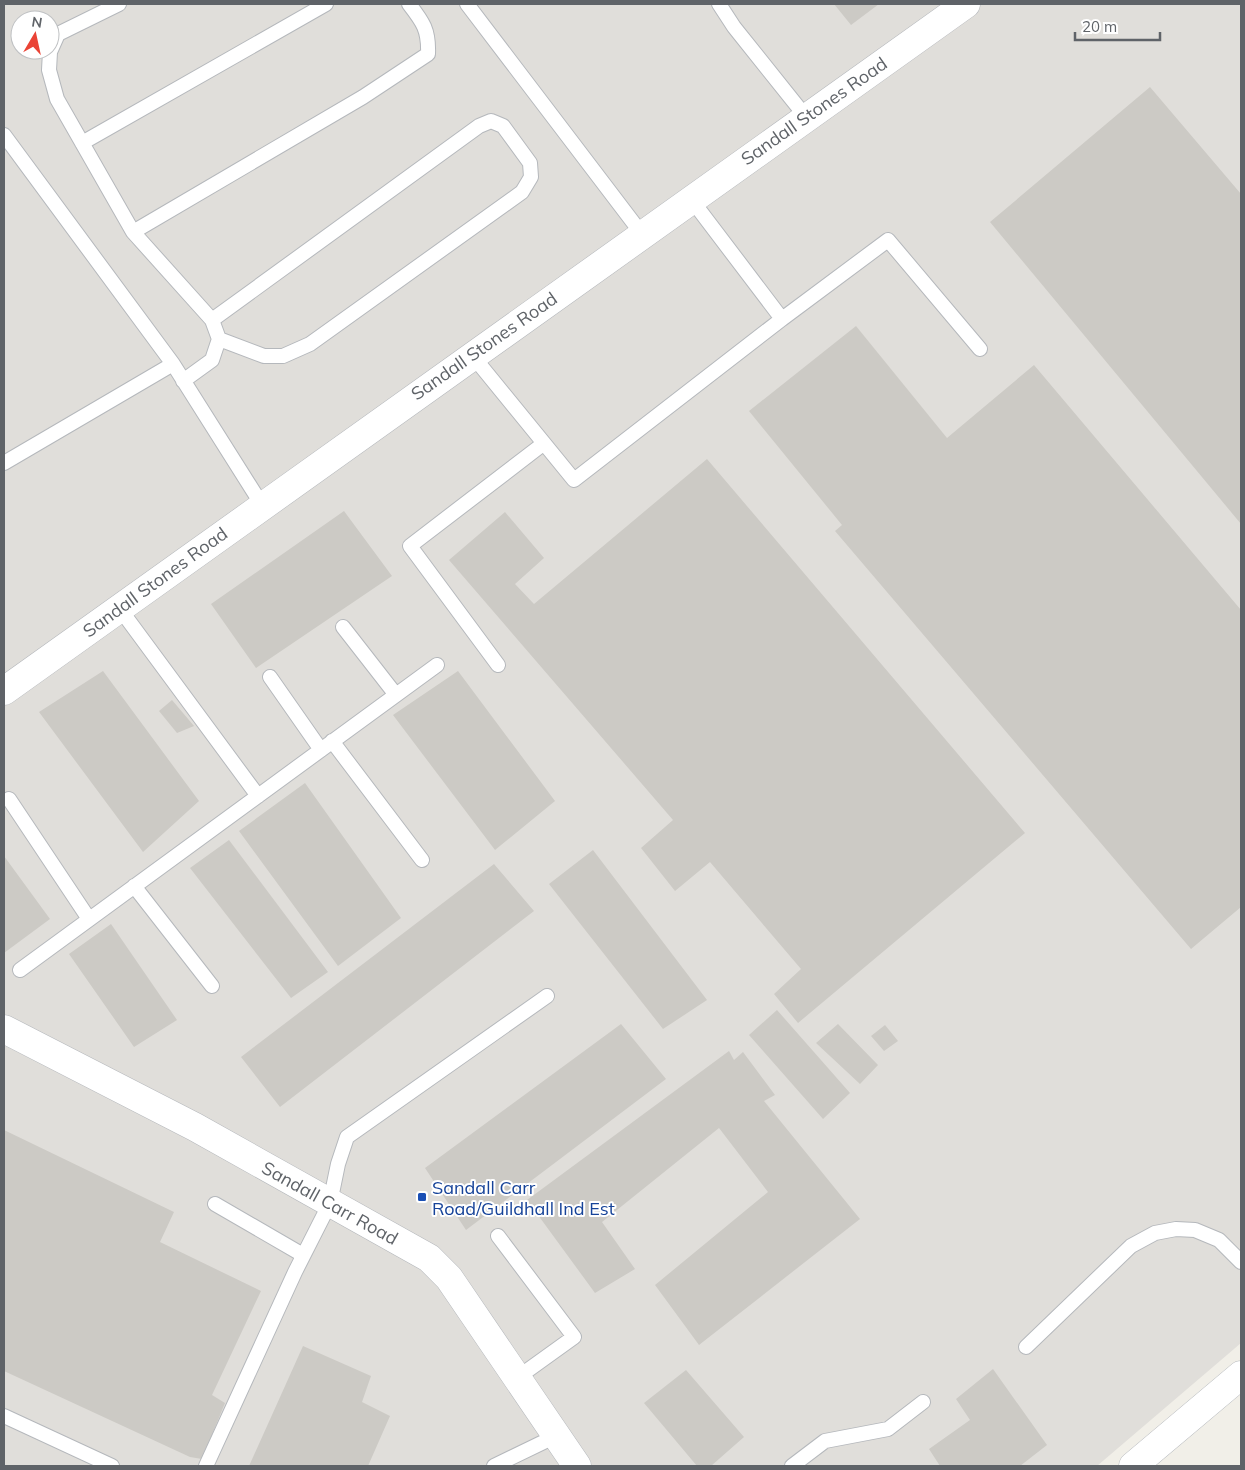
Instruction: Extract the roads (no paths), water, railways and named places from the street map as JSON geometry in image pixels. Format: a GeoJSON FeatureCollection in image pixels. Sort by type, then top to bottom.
{"type":"FeatureCollection","features":[{"type":"Feature","properties":{"kind":"street","name":"Sandall Stones Road"},"geometry":{"type":"LineString","coordinates":[[4,690],[966,4]]}},
{"type":"Feature","properties":{"kind":"street","name":"Sandall Carr Road"},"geometry":{"type":"LineString","coordinates":[[4,1029],[196,1127],[429,1258],[449,1278],[577,1466]]}},
{"type":"Feature","properties":{"kind":"street"},"geometry":{"type":"LineString","coordinates":[[1133,1466],[1241,1375]]}},
{"type":"Feature","properties":{"kind":"lane"},"geometry":{"type":"LineString","coordinates":[[119,4],[58,34],[50,52],[49,70],[57,99],[134,232],[212,320],[219,339],[212,360],[183,381]]}},
{"type":"Feature","properties":{"kind":"lane"},"geometry":{"type":"LineString","coordinates":[[82,143],[326,4]]}},
{"type":"Feature","properties":{"kind":"lane"},"geometry":{"type":"LineString","coordinates":[[134,232],[363,97],[428,54],[428,37],[423,22],[409,4]]}},
{"type":"Feature","properties":{"kind":"lane"},"geometry":{"type":"LineString","coordinates":[[467,4],[642,234]]}},
{"type":"Feature","properties":{"kind":"lane"},"geometry":{"type":"LineString","coordinates":[[719,4],[734,27],[806,117]]}},
{"type":"Feature","properties":{"kind":"lane"},"geometry":{"type":"LineString","coordinates":[[212,320],[479,126],[491,121],[503,126],[530,163],[531,177],[522,192],[310,344],[283,356],[264,356],[219,339]]}},
{"type":"Feature","properties":{"kind":"lane"},"geometry":{"type":"LineString","coordinates":[[4,135],[173,364],[262,505]]}},
{"type":"Feature","properties":{"kind":"lane"},"geometry":{"type":"LineString","coordinates":[[691,199],[782,319]]}},
{"type":"Feature","properties":{"kind":"lane"},"geometry":{"type":"LineString","coordinates":[[472,355],[574,480],[782,319],[888,240],[980,348]]}},
{"type":"Feature","properties":{"kind":"lane"},"geometry":{"type":"LineString","coordinates":[[4,463],[173,364]]}},
{"type":"Feature","properties":{"kind":"lane"},"geometry":{"type":"LineString","coordinates":[[498,665],[410,546],[543,444]]}},
{"type":"Feature","properties":{"kind":"lane"},"geometry":{"type":"LineString","coordinates":[[120,609],[258,796]]}},
{"type":"Feature","properties":{"kind":"lane"},"geometry":{"type":"LineString","coordinates":[[343,628],[396,695]]}},
{"type":"Feature","properties":{"kind":"lane"},"geometry":{"type":"LineString","coordinates":[[20,970],[437,665]]}},
{"type":"Feature","properties":{"kind":"lane"},"geometry":{"type":"LineString","coordinates":[[270,676],[422,860]]}},
{"type":"Feature","properties":{"kind":"lane"},"geometry":{"type":"LineString","coordinates":[[9,799],[90,919]]}},
{"type":"Feature","properties":{"kind":"lane"},"geometry":{"type":"LineString","coordinates":[[134,886],[212,986]]}},
{"type":"Feature","properties":{"kind":"lane"},"geometry":{"type":"LineString","coordinates":[[206,1466],[303,1255],[330,1203],[338,1164],[347,1137],[547,996]]}},
{"type":"Feature","properties":{"kind":"lane"},"geometry":{"type":"LineString","coordinates":[[215,1204],[303,1255]]}},
{"type":"Feature","properties":{"kind":"lane"},"geometry":{"type":"LineString","coordinates":[[1026,1347],[1131,1246],[1155,1233],[1176,1229],[1195,1230],[1219,1240],[1241,1262]]}},
{"type":"Feature","properties":{"kind":"lane"},"geometry":{"type":"LineString","coordinates":[[498,1236],[574,1337],[516,1378]]}},
{"type":"Feature","properties":{"kind":"lane"},"geometry":{"type":"LineString","coordinates":[[792,1466],[825,1441],[888,1429],[923,1402]]}},
{"type":"Feature","properties":{"kind":"lane"},"geometry":{"type":"LineString","coordinates":[[4,1416],[112,1466]]}},
{"type":"Feature","properties":{"kind":"lane"},"geometry":{"type":"LineString","coordinates":[[494,1466],[556,1436]]}},
{"type":"Feature","properties":{"kind":"place","name":"Sandall Carr Road/Guildhall Ind Est"},"geometry":{"type":"Point","coordinates":[422,1197]}}]}
